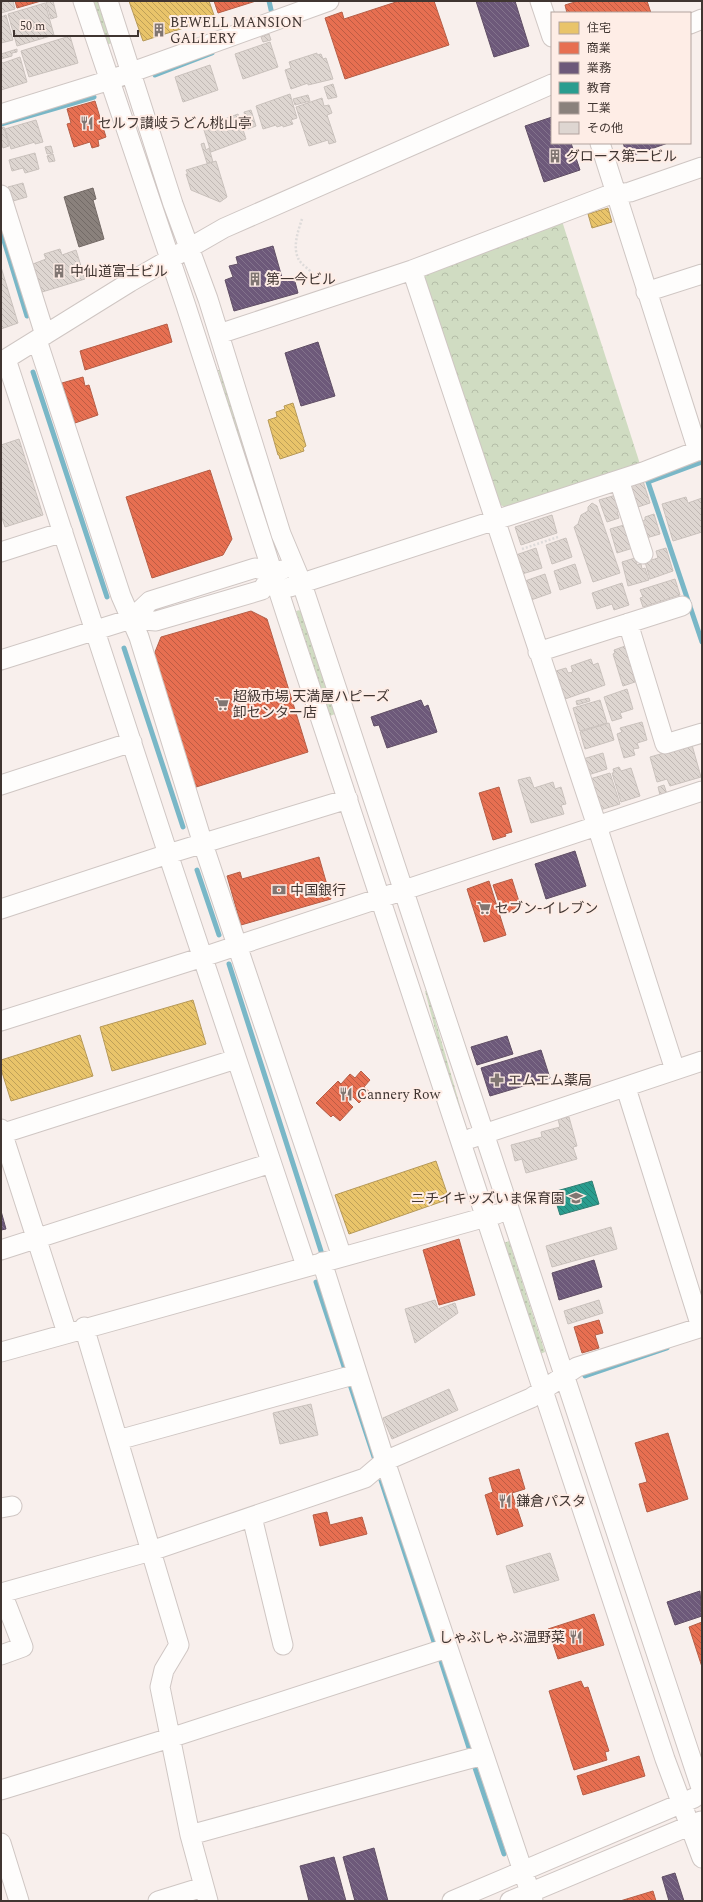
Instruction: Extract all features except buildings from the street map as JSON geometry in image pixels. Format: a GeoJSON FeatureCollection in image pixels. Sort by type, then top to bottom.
{"type":"FeatureCollection","features":[{"type":"Feature","properties":{"kind":"street"},"geometry":{"type":"LineString","coordinates":[[83,1],[170,259],[665,1759],[682,1803],[696,1823],[702,1858]]}},
{"type":"Feature","properties":{"kind":"street"},"geometry":{"type":"LineString","coordinates":[[108,1],[189,248],[219,334],[279,527],[302,584],[702,1793],[682,1803],[452,1901]]}},
{"type":"Feature","properties":{"kind":"street"},"geometry":{"type":"LineString","coordinates":[[1,114],[110,80],[276,15],[329,1]]}},
{"type":"Feature","properties":{"kind":"street"},"geometry":{"type":"LineString","coordinates":[[540,1],[551,33]]}},
{"type":"Feature","properties":{"kind":"street"},"geometry":{"type":"LineString","coordinates":[[691,24],[702,19]]}},
{"type":"Feature","properties":{"kind":"street"},"geometry":{"type":"LineString","coordinates":[[532,1897],[523,1871],[476,1757],[383,1466],[350,1376],[314,1264],[271,1163],[63,532],[4,361],[130,282],[230,226],[551,84]]}},
{"type":"Feature","properties":{"kind":"street"},"geometry":{"type":"LineString","coordinates":[[279,591],[619,480],[700,450],[646,292],[600,144]]}},
{"type":"Feature","properties":{"kind":"street"},"geometry":{"type":"LineString","coordinates":[[219,334],[412,270],[556,214],[616,194],[630,192],[702,167]]}},
{"type":"Feature","properties":{"kind":"street"},"geometry":{"type":"LineString","coordinates":[[1,195],[41,337],[121,596],[138,637],[203,844],[342,1257]]}},
{"type":"Feature","properties":{"kind":"street"},"geometry":{"type":"LineString","coordinates":[[412,270],[675,1070]]}},
{"type":"Feature","properties":{"kind":"street"},"geometry":{"type":"LineString","coordinates":[[646,292],[702,274]]}},
{"type":"Feature","properties":{"kind":"street"},"geometry":{"type":"LineString","coordinates":[[619,480],[643,554]]}},
{"type":"Feature","properties":{"kind":"street"},"geometry":{"type":"LineString","coordinates":[[1,552],[63,532]]}},
{"type":"Feature","properties":{"kind":"street"},"geometry":{"type":"LineString","coordinates":[[1,660],[95,629],[131,619],[150,601],[255,568],[273,573],[294,566]]}},
{"type":"Feature","properties":{"kind":"street"},"geometry":{"type":"LineString","coordinates":[[538,652],[682,606]]}},
{"type":"Feature","properties":{"kind":"street"},"geometry":{"type":"LineString","coordinates":[[628,623],[665,744],[702,733]]}},
{"type":"Feature","properties":{"kind":"street"},"geometry":{"type":"LineString","coordinates":[[1,785],[132,742]]}},
{"type":"Feature","properties":{"kind":"street"},"geometry":{"type":"LineString","coordinates":[[1,1021],[237,946],[380,897],[702,791]]}},
{"type":"Feature","properties":{"kind":"street"},"geometry":{"type":"LineString","coordinates":[[1,909],[168,854],[348,799]]}},
{"type":"Feature","properties":{"kind":"street"},"geometry":{"type":"LineString","coordinates":[[158,1901],[205,1894],[190,1835],[160,1687],[164,1670],[179,1645],[118,1440],[76,1330],[36,1239],[1,1132],[236,1059]]}},
{"type":"Feature","properties":{"kind":"street"},"geometry":{"type":"LineString","coordinates":[[461,1142],[702,1062]]}},
{"type":"Feature","properties":{"kind":"street"},"geometry":{"type":"LineString","coordinates":[[1,1655],[23,1647],[2,1593],[151,1551],[365,1478],[383,1466],[531,1398],[577,1368],[702,1327],[626,1088]]}},
{"type":"Feature","properties":{"kind":"street"},"geometry":{"type":"LineString","coordinates":[[1,1250],[271,1163]]}},
{"type":"Feature","properties":{"kind":"street"},"geometry":{"type":"LineString","coordinates":[[1,1352],[509,1210]]}},
{"type":"Feature","properties":{"kind":"street"},"geometry":{"type":"LineString","coordinates":[[118,1440],[350,1376]]}},
{"type":"Feature","properties":{"kind":"street"},"geometry":{"type":"LineString","coordinates":[[252,1517],[283,1645]]}},
{"type":"Feature","properties":{"kind":"street"},"geometry":{"type":"LineString","coordinates":[[2,1787],[170,1738],[441,1650]]}},
{"type":"Feature","properties":{"kind":"street"},"geometry":{"type":"LineString","coordinates":[[190,1835],[476,1757]]}},
{"type":"Feature","properties":{"kind":"street"},"geometry":{"type":"LineString","coordinates":[[510,1901],[532,1897],[696,1823]]}},
{"type":"Feature","properties":{"kind":"street"},"geometry":{"type":"LineString","coordinates":[[1,1843],[19,1901]]}},
{"type":"Feature","properties":{"kind":"path"},"geometry":{"type":"LineString","coordinates":[[302,219],[297,237],[296,249],[300,260],[313,274],[312,284],[316,291],[318,301]]}},
{"type":"Feature","properties":{"kind":"path"},"geometry":{"type":"LineString","coordinates":[[506,554],[558,537]]}},
{"type":"Feature","properties":{"kind":"green space"},"geometry":{"type":"Polygon","coordinates":[[[92,1],[98,1],[112,43],[106,45],[92,1]]]}},
{"type":"Feature","properties":{"kind":"green space"},"geometry":{"type":"Polygon","coordinates":[[[562,221],[640,464],[506,508],[497,503],[423,279],[428,270],[562,221]]]}},
{"type":"Feature","properties":{"kind":"green space"},"geometry":{"type":"Polygon","coordinates":[[[218,370],[221,370],[252,477],[250,478],[218,370]]]}},
{"type":"Feature","properties":{"kind":"green space"},"geometry":{"type":"Polygon","coordinates":[[[302,610],[335,714],[330,716],[296,611],[302,610]]]}},
{"type":"Feature","properties":{"kind":"green space"},"geometry":{"type":"Polygon","coordinates":[[[425,991],[427,991],[461,1109],[460,1110],[437,1037],[425,991]]]}},
{"type":"Feature","properties":{"kind":"green space"},"geometry":{"type":"Polygon","coordinates":[[[509,1241],[545,1352],[540,1354],[504,1243],[509,1241]]]}},
{"type":"Feature","properties":{"kind":"waterway"},"geometry":{"type":"LineString","coordinates":[[269,1],[272,14],[271,17]]}},
{"type":"Feature","properties":{"kind":"waterway"},"geometry":{"type":"LineString","coordinates":[[155,75],[212,53]]}},
{"type":"Feature","properties":{"kind":"waterway"},"geometry":{"type":"LineString","coordinates":[[1,124],[94,97]]}},
{"type":"Feature","properties":{"kind":"waterway"},"geometry":{"type":"LineString","coordinates":[[1,231],[27,316]]}},
{"type":"Feature","properties":{"kind":"waterway"},"geometry":{"type":"LineString","coordinates":[[33,372],[107,597]]}},
{"type":"Feature","properties":{"kind":"waterway"},"geometry":{"type":"LineString","coordinates":[[702,462],[648,482],[702,642]]}},
{"type":"Feature","properties":{"kind":"waterway"},"geometry":{"type":"LineString","coordinates":[[124,648],[183,827]]}},
{"type":"Feature","properties":{"kind":"waterway"},"geometry":{"type":"LineString","coordinates":[[197,870],[219,935]]}},
{"type":"Feature","properties":{"kind":"waterway"},"geometry":{"type":"LineString","coordinates":[[229,964],[321,1251]]}},
{"type":"Feature","properties":{"kind":"waterway"},"geometry":{"type":"LineString","coordinates":[[316,1282],[376,1463]]}},
{"type":"Feature","properties":{"kind":"waterway"},"geometry":{"type":"LineString","coordinates":[[585,1376],[667,1348]]}},
{"type":"Feature","properties":{"kind":"waterway"},"geometry":{"type":"LineString","coordinates":[[378,1471],[436,1648]]}},
{"type":"Feature","properties":{"kind":"waterway"},"geometry":{"type":"LineString","coordinates":[[439,1655],[471,1754]]}},
{"type":"Feature","properties":{"kind":"waterway"},"geometry":{"type":"LineString","coordinates":[[473,1762],[504,1854]]}},
{"type":"Feature","properties":{"kind":"place","name":"BEWELL MANSION GALLERY"},"geometry":{"type":"Point","coordinates":[159,30]}},
{"type":"Feature","properties":{"kind":"place","name":"セルフ讃岐うどん桃山亭"},"geometry":{"type":"Point","coordinates":[87,123]}},
{"type":"Feature","properties":{"kind":"place","name":"グロース第二ビル"},"geometry":{"type":"Point","coordinates":[555,156]}},
{"type":"Feature","properties":{"kind":"place","name":"中仙道富士ビル"},"geometry":{"type":"Point","coordinates":[59,271]}},
{"type":"Feature","properties":{"kind":"place","name":"第一今ビル"},"geometry":{"type":"Point","coordinates":[255,279]}},
{"type":"Feature","properties":{"kind":"place","name":"超級市場 天満屋ハピーズ 卸センター店"},"geometry":{"type":"Point","coordinates":[222,704]}},
{"type":"Feature","properties":{"kind":"place","name":"中国銀行"},"geometry":{"type":"Point","coordinates":[279,890]}},
{"type":"Feature","properties":{"kind":"place","name":"セブン-イレブン"},"geometry":{"type":"Point","coordinates":[484,908]}},
{"type":"Feature","properties":{"kind":"place","name":"エムエム薬局"},"geometry":{"type":"Point","coordinates":[497,1080]}},
{"type":"Feature","properties":{"kind":"place","name":"Cannery Row"},"geometry":{"type":"Point","coordinates":[346,1094]}},
{"type":"Feature","properties":{"kind":"place","name":"ニチイキッズいま保育園"},"geometry":{"type":"Point","coordinates":[576,1198]}},
{"type":"Feature","properties":{"kind":"place","name":"鎌倉パスタ"},"geometry":{"type":"Point","coordinates":[505,1501]}},
{"type":"Feature","properties":{"kind":"place","name":"しゃぶしゃぶ温野菜"},"geometry":{"type":"Point","coordinates":[576,1637]}}]}
